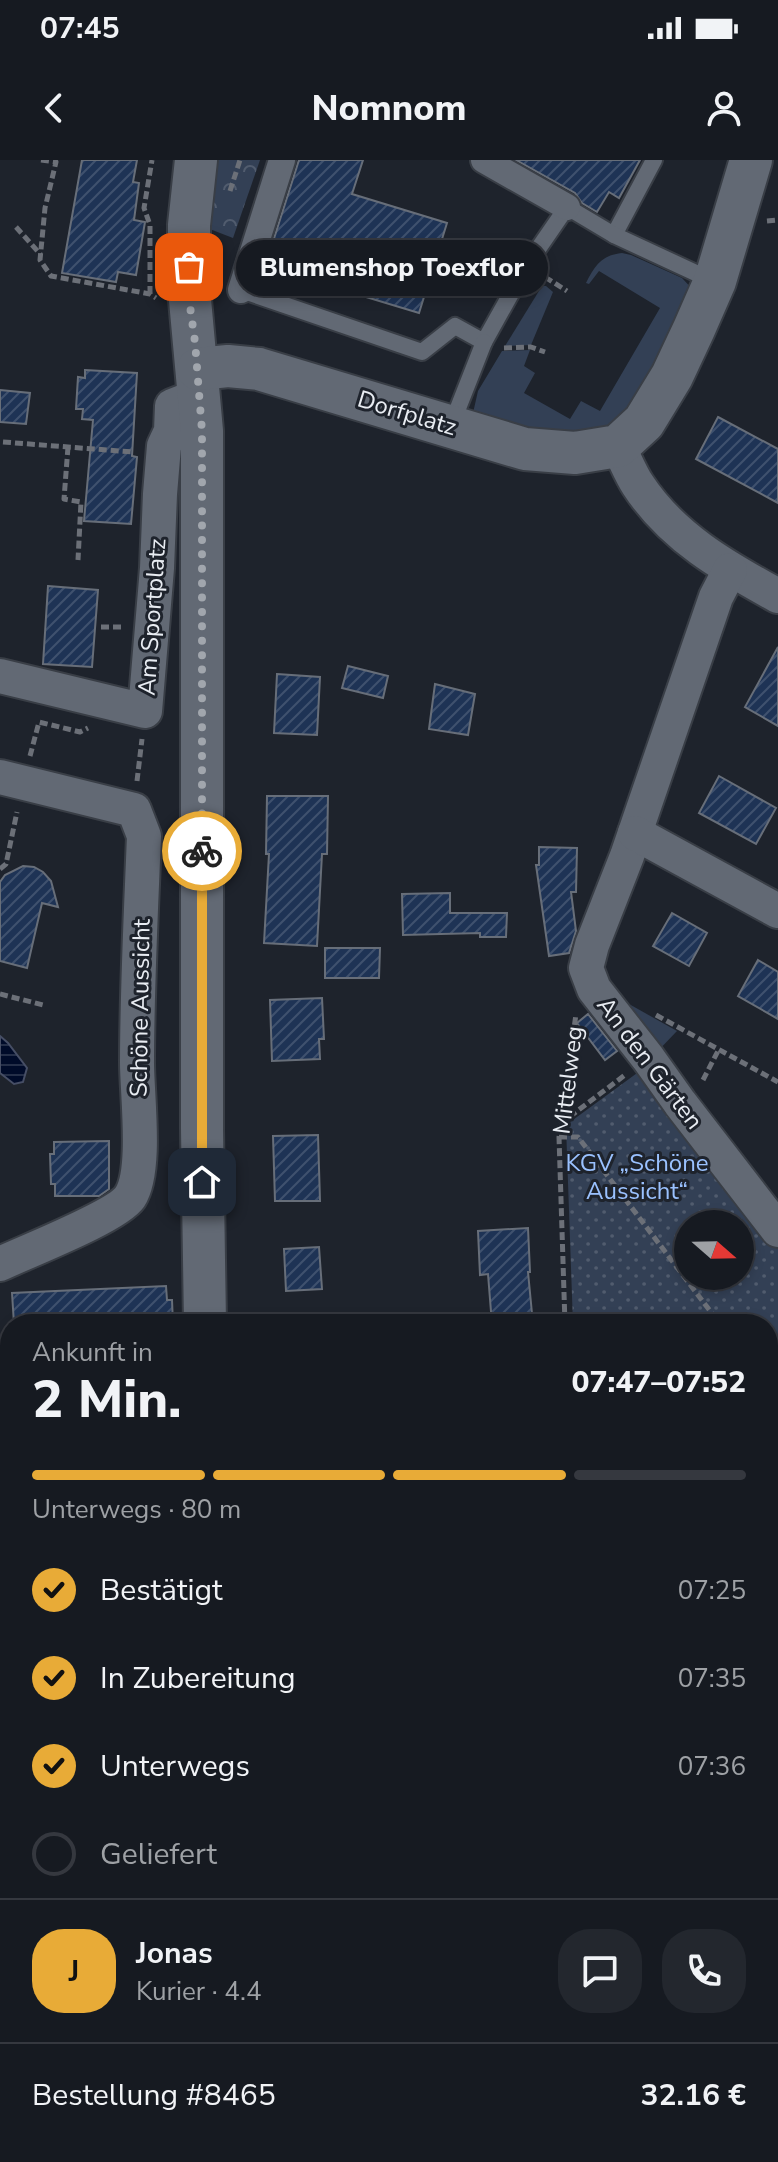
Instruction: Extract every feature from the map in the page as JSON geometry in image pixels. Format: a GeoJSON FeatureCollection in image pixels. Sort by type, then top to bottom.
{"type":"FeatureCollection","features":[{"type":"Feature","properties":{"kind":"street"},"geometry":{"type":"LineString","coordinates":[[196,160],[189,225],[190,306],[202,431],[205,1314]]}},
{"type":"Feature","properties":{"kind":"street"},"geometry":{"type":"LineString","coordinates":[[241,290],[282,160]]}},
{"type":"Feature","properties":{"kind":"street"},"geometry":{"type":"LineString","coordinates":[[484,160],[567,207]]}},
{"type":"Feature","properties":{"kind":"street"},"geometry":{"type":"LineString","coordinates":[[751,160],[715,281],[672,376],[644,422],[618,446],[639,485],[680,534],[730,570],[778,596]]}},
{"type":"Feature","properties":{"kind":"street","name":"Dorfplatz"},"geometry":{"type":"LineString","coordinates":[[199,382],[228,366],[259,369],[525,449],[575,453],[618,446]]}},
{"type":"Feature","properties":{"kind":"street","name":"Am Sportplatz"},"geometry":{"type":"LineString","coordinates":[[0,676],[145,711],[164,446],[171,431],[172,406],[199,382]]}},
{"type":"Feature","properties":{"kind":"street"},"geometry":{"type":"LineString","coordinates":[[730,570],[716,597],[635,833],[778,911]]}},
{"type":"Feature","properties":{"kind":"street"},"geometry":{"type":"LineString","coordinates":[[0,777],[134,810]]}},
{"type":"Feature","properties":{"kind":"street","name":"Schöne Aussicht"},"geometry":{"type":"LineString","coordinates":[[0,1264],[114,1212],[130,1197],[137,1179],[144,836],[134,810]]}},
{"type":"Feature","properties":{"kind":"street","name":"An den Gärten"},"geometry":{"type":"LineString","coordinates":[[635,833],[586,968],[594,989],[778,1230]]}},
{"type":"Feature","properties":{"kind":"lane"},"geometry":{"type":"LineString","coordinates":[[614,235],[654,160]]}},
{"type":"Feature","properties":{"kind":"lane"},"geometry":{"type":"LineString","coordinates":[[451,427],[484,342],[527,265],[567,207],[614,235],[715,281]]}},
{"type":"Feature","properties":{"kind":"lane"},"geometry":{"type":"LineString","coordinates":[[241,290],[422,352],[455,326],[484,342]]}},
{"type":"Feature","properties":{"kind":"path"},"geometry":{"type":"LineString","coordinates":[[41,160],[56,162],[45,208],[40,260],[51,276],[150,294],[160,300]]}},
{"type":"Feature","properties":{"kind":"path"},"geometry":{"type":"LineString","coordinates":[[150,294],[150,225],[144,208],[152,160]]}},
{"type":"Feature","properties":{"kind":"path"},"geometry":{"type":"LineString","coordinates":[[16,227],[41,255]]}},
{"type":"Feature","properties":{"kind":"path"},"geometry":{"type":"LineString","coordinates":[[484,342],[504,348],[531,347],[545,352]]}},
{"type":"Feature","properties":{"kind":"path"},"geometry":{"type":"LineString","coordinates":[[3,442],[127,452]]}},
{"type":"Feature","properties":{"kind":"path"},"geometry":{"type":"LineString","coordinates":[[68,447],[64,499],[81,502],[78,560]]}},
{"type":"Feature","properties":{"kind":"path"},"geometry":{"type":"LineString","coordinates":[[134,810],[145,711]]}},
{"type":"Feature","properties":{"kind":"path","name":"Mittelweg"},"geometry":{"type":"LineString","coordinates":[[565,1314],[560,1124],[578,1000],[594,989]]}},
{"type":"Feature","properties":{"kind":"path"},"geometry":{"type":"LineString","coordinates":[[0,994],[43,1005]]}},
{"type":"Feature","properties":{"kind":"path"},"geometry":{"type":"LineString","coordinates":[[650,1012],[778,1082]]}},
{"type":"Feature","properties":{"kind":"path"},"geometry":{"type":"LineString","coordinates":[[703,1080],[719,1049]]}},
{"type":"Feature","properties":{"kind":"path"},"geometry":{"type":"LineString","coordinates":[[560,1124],[648,1058]]}},
{"type":"Feature","properties":{"kind":"path"},"geometry":{"type":"LineString","coordinates":[[559,1137],[578,1137],[712,1314]]}},
{"type":"Feature","properties":{"kind":"green space"},"geometry":{"type":"Polygon","coordinates":[[[210,160],[260,160],[233,238],[202,226],[210,160]]]}},
{"type":"Feature","properties":{"kind":"green space"},"geometry":{"type":"Polygon","coordinates":[[[622,253],[682,278],[696,293],[637,402],[617,425],[568,441],[473,413],[478,391],[502,351],[530,350],[524,366],[535,373],[524,393],[570,419],[581,401],[600,411],[660,308],[599,271],[589,284],[586,283],[600,262],[622,253]]]}},
{"type":"Feature","properties":{"kind":"green space"},"geometry":{"type":"Polygon","coordinates":[[[542,286],[553,292],[531,345],[505,346],[542,286]]]}},
{"type":"Feature","properties":{"kind":"green space"},"geometry":{"type":"Polygon","coordinates":[[[613,995],[677,1031],[654,1055],[613,995]]]}},
{"type":"Feature","properties":{"kind":"green space","name":"KGV „Schöne Aussicht“"},"geometry":{"type":"Polygon","coordinates":[[[644,1068],[749,1210],[674,1210],[674,1290],[754,1290],[754,1217],[778,1249],[778,1314],[573,1314],[566,1125],[644,1068]]]}},
{"type":"Feature","properties":{"kind":"shaded area"},"geometry":{"type":"Polygon","coordinates":[[[0,1036],[27,1068],[23,1082],[14,1084],[0,1073],[0,1036]]]}},
{"type":"Feature","properties":{"kind":"building"},"geometry":{"type":"Polygon","coordinates":[[[82,160],[137,160],[133,182],[139,183],[134,220],[145,222],[136,275],[118,272],[116,282],[62,273],[82,160]]]}},
{"type":"Feature","properties":{"kind":"building"},"geometry":{"type":"Polygon","coordinates":[[[299,160],[363,160],[352,194],[447,223],[419,313],[323,284],[320,292],[263,273],[299,160]]]}},
{"type":"Feature","properties":{"kind":"building"},"geometry":{"type":"Polygon","coordinates":[[[516,160],[640,160],[619,198],[609,192],[597,212],[582,203],[575,193],[516,160]]]}},
{"type":"Feature","properties":{"kind":"building"},"geometry":{"type":"Polygon","coordinates":[[[85,370],[137,373],[132,456],[137,457],[131,524],[84,521],[93,420],[82,419],[83,409],[76,409],[78,377],[85,378],[85,370]]]}},
{"type":"Feature","properties":{"kind":"building"},"geometry":{"type":"Polygon","coordinates":[[[0,390],[30,393],[26,424],[0,422],[0,390]]]}},
{"type":"Feature","properties":{"kind":"building"},"geometry":{"type":"Polygon","coordinates":[[[718,417],[778,449],[778,503],[696,459],[718,417]]]}},
{"type":"Feature","properties":{"kind":"building"},"geometry":{"type":"Polygon","coordinates":[[[48,586],[98,590],[92,667],[43,664],[48,586]]]}},
{"type":"Feature","properties":{"kind":"building"},"geometry":{"type":"Polygon","coordinates":[[[778,647],[778,726],[745,707],[778,647]]]}},
{"type":"Feature","properties":{"kind":"building"},"geometry":{"type":"Polygon","coordinates":[[[348,666],[388,676],[383,698],[342,688],[348,666]]]}},
{"type":"Feature","properties":{"kind":"building"},"geometry":{"type":"Polygon","coordinates":[[[277,674],[320,677],[317,735],[274,733],[277,674]]]}},
{"type":"Feature","properties":{"kind":"building"},"geometry":{"type":"Polygon","coordinates":[[[435,684],[475,694],[468,735],[429,729],[435,684]]]}},
{"type":"Feature","properties":{"kind":"building"},"geometry":{"type":"Polygon","coordinates":[[[719,776],[776,808],[756,844],[699,813],[719,776]]]}},
{"type":"Feature","properties":{"kind":"building"},"geometry":{"type":"Polygon","coordinates":[[[267,796],[328,796],[327,854],[322,854],[317,946],[264,943],[269,854],[266,854],[267,796]]]}},
{"type":"Feature","properties":{"kind":"building"},"geometry":{"type":"Polygon","coordinates":[[[539,847],[577,848],[576,892],[571,892],[576,931],[569,953],[549,956],[536,865],[539,865],[539,847]]]}},
{"type":"Feature","properties":{"kind":"building"},"geometry":{"type":"Polygon","coordinates":[[[23,866],[34,867],[51,881],[58,907],[42,903],[27,968],[0,961],[0,882],[5,875],[23,866]]]}},
{"type":"Feature","properties":{"kind":"building"},"geometry":{"type":"Polygon","coordinates":[[[450,893],[450,913],[507,913],[506,937],[480,937],[480,933],[403,935],[402,894],[450,893]]]}},
{"type":"Feature","properties":{"kind":"building"},"geometry":{"type":"Polygon","coordinates":[[[672,913],[707,933],[689,966],[653,946],[672,913]]]}},
{"type":"Feature","properties":{"kind":"building"},"geometry":{"type":"Polygon","coordinates":[[[325,948],[380,948],[379,978],[325,978],[325,948]]]}},
{"type":"Feature","properties":{"kind":"building"},"geometry":{"type":"Polygon","coordinates":[[[758,960],[778,972],[778,1019],[738,996],[758,960]]]}},
{"type":"Feature","properties":{"kind":"building"},"geometry":{"type":"Polygon","coordinates":[[[322,998],[324,1039],[319,1039],[320,1059],[272,1061],[270,1000],[322,998]]]}},
{"type":"Feature","properties":{"kind":"building"},"geometry":{"type":"Polygon","coordinates":[[[588,1014],[617,1051],[605,1060],[577,1023],[588,1014]]]}},
{"type":"Feature","properties":{"kind":"building"},"geometry":{"type":"Polygon","coordinates":[[[318,1135],[320,1201],[275,1201],[273,1136],[318,1135]]]}},
{"type":"Feature","properties":{"kind":"building"},"geometry":{"type":"Polygon","coordinates":[[[109,1141],[109,1189],[99,1196],[55,1196],[55,1184],[51,1184],[50,1154],[54,1154],[54,1142],[109,1141]]]}},
{"type":"Feature","properties":{"kind":"building"},"geometry":{"type":"Polygon","coordinates":[[[528,1228],[532,1314],[491,1314],[488,1274],[480,1275],[478,1231],[528,1228]]]}},
{"type":"Feature","properties":{"kind":"building"},"geometry":{"type":"Polygon","coordinates":[[[319,1247],[322,1289],[286,1291],[284,1249],[319,1247]]]}},
{"type":"Feature","properties":{"kind":"building"},"geometry":{"type":"Polygon","coordinates":[[[166,1286],[167,1300],[172,1300],[173,1314],[13,1314],[12,1293],[166,1286]]]}},
{"type":"Feature","properties":{"kind":"way so far"},"geometry":{"type":"LineString","coordinates":[[189,267],[202,431],[202,851]]}},
{"type":"Feature","properties":{"kind":"place","name":"Blumenshop Toexflor"},"geometry":{"type":"Point","coordinates":[189,267]}},
{"type":"Feature","properties":{"kind":"route"},"geometry":{"type":"LineString","coordinates":[[202,851],[202,1182]]}}]}
